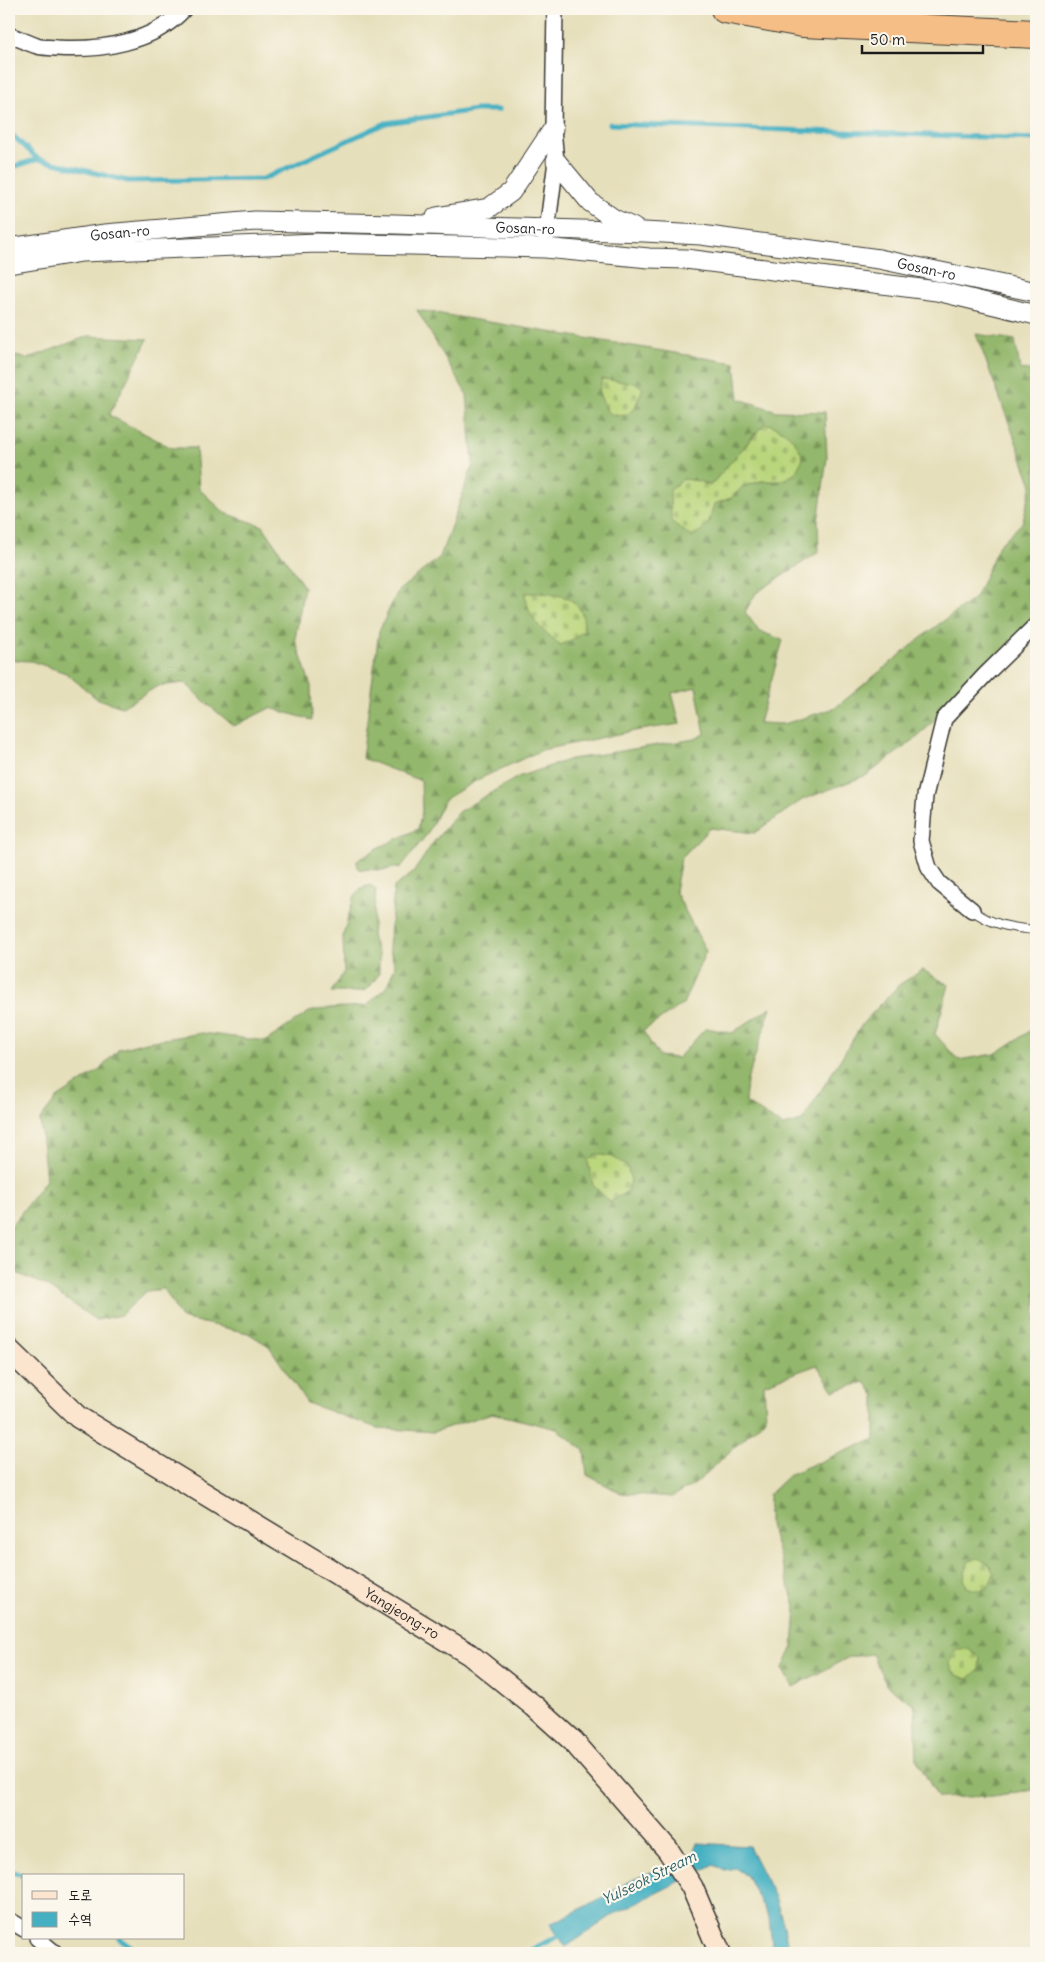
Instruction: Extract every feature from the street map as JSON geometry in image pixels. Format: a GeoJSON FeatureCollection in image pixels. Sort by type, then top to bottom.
{"type":"FeatureCollection","features":[{"type":"Feature","properties":{"kind":"highway"},"geometry":{"type":"LineString","coordinates":[[725,9],[803,23],[1036,34]]}},
{"type":"Feature","properties":{"kind":"main road","name":"Yangjeong-ro"},"geometry":{"type":"LineString","coordinates":[[9,1350],[78,1417],[469,1654],[534,1706],[573,1741],[668,1850],[692,1887],[720,1953]]}},
{"type":"Feature","properties":{"kind":"street"},"geometry":{"type":"LineString","coordinates":[[9,35],[38,46],[78,50],[113,45],[147,35],[175,19],[184,9]]}},
{"type":"Feature","properties":{"kind":"street"},"geometry":{"type":"LineString","coordinates":[[545,248],[556,161],[553,129],[555,9]]}},
{"type":"Feature","properties":{"kind":"street"},"geometry":{"type":"LineString","coordinates":[[395,224],[489,208],[511,192],[553,129]]}},
{"type":"Feature","properties":{"kind":"street"},"geometry":{"type":"LineString","coordinates":[[556,161],[590,202],[614,219],[644,232]]}},
{"type":"Feature","properties":{"kind":"street","name":"Gosan-ro"},"geometry":{"type":"LineString","coordinates":[[9,248],[105,234],[255,221],[644,232],[701,235],[879,259],[1036,292]]}},
{"type":"Feature","properties":{"kind":"street","name":"Gosan-ro"},"geometry":{"type":"LineString","coordinates":[[9,264],[82,252],[318,244],[545,248],[649,258],[686,259],[936,291],[1036,315]]}},
{"type":"Feature","properties":{"kind":"street"},"geometry":{"type":"LineString","coordinates":[[972,910],[940,883],[929,868],[921,841],[925,796],[944,719],[1036,625]]}},
{"type":"Feature","properties":{"kind":"street"},"geometry":{"type":"LineString","coordinates":[[9,1920],[22,1928]]}},
{"type":"Feature","properties":{"kind":"street"},"geometry":{"type":"LineString","coordinates":[[39,1940],[54,1953]]}},
{"type":"Feature","properties":{"kind":"lane"},"geometry":{"type":"LineString","coordinates":[[972,910],[983,919],[1001,925],[1036,930]]}},
{"type":"Feature","properties":{"kind":"green space"},"geometry":{"type":"Polygon","coordinates":[[[417,310],[735,363],[739,399],[777,411],[825,412],[827,458],[818,522],[819,552],[756,593],[745,612],[759,631],[783,640],[759,723],[784,724],[835,708],[931,630],[975,598],[999,545],[1022,523],[1032,485],[976,334],[1015,340],[1020,369],[1036,371],[1036,617],[919,736],[867,775],[802,800],[754,833],[710,828],[681,858],[675,891],[706,951],[683,1004],[643,1031],[659,1056],[678,1058],[706,1028],[732,1033],[771,1007],[747,1081],[745,1102],[783,1126],[802,1121],[863,1023],[900,984],[923,970],[949,985],[935,1034],[958,1060],[995,1054],[1036,1027],[1036,1789],[994,1796],[938,1798],[917,1760],[915,1705],[887,1686],[872,1654],[849,1657],[793,1687],[783,1668],[793,1647],[796,1609],[769,1522],[769,1494],[790,1474],[875,1439],[875,1396],[865,1382],[834,1391],[817,1365],[764,1384],[766,1418],[695,1484],[672,1497],[621,1493],[587,1475],[584,1450],[557,1429],[492,1413],[433,1432],[377,1428],[307,1403],[269,1346],[248,1333],[181,1318],[164,1289],[147,1291],[121,1315],[96,1320],[45,1285],[9,1270],[9,1229],[46,1180],[40,1120],[57,1098],[97,1072],[119,1049],[146,1042],[202,1033],[266,1041],[309,1012],[327,1008],[366,1006],[387,987],[395,966],[389,948],[394,887],[413,873],[433,843],[458,812],[518,777],[571,759],[695,739],[705,734],[696,687],[672,693],[680,724],[633,731],[542,750],[477,780],[444,800],[428,833],[401,867],[382,870],[358,869],[357,861],[378,848],[418,829],[422,811],[421,781],[362,758],[379,631],[398,591],[440,557],[473,465],[467,395],[417,310]],[[755,433],[710,486],[699,481],[708,525],[714,504],[731,498],[742,487],[761,481],[781,481],[755,433]]]}},
{"type":"Feature","properties":{"kind":"green space"},"geometry":{"type":"Polygon","coordinates":[[[88,336],[148,339],[109,415],[172,448],[196,448],[199,489],[225,513],[263,526],[304,587],[295,639],[311,686],[312,720],[270,708],[234,726],[185,683],[158,686],[122,707],[96,698],[66,673],[31,661],[9,660],[9,354],[27,359],[88,336]]]}},
{"type":"Feature","properties":{"kind":"green space"},"geometry":{"type":"Polygon","coordinates":[[[602,379],[635,383],[643,388],[635,407],[627,415],[614,416],[607,411],[599,393],[602,379]]]}},
{"type":"Feature","properties":{"kind":"green space"},"geometry":{"type":"Polygon","coordinates":[[[765,423],[779,428],[789,435],[797,445],[803,458],[795,474],[781,481],[761,481],[742,487],[731,498],[714,504],[708,525],[692,537],[671,521],[670,490],[683,479],[699,481],[710,486],[765,423]]]}},
{"type":"Feature","properties":{"kind":"green space"},"geometry":{"type":"Polygon","coordinates":[[[525,593],[557,595],[573,602],[583,618],[584,630],[575,638],[561,645],[541,629],[529,610],[525,593]]]}},
{"type":"Feature","properties":{"kind":"green space"},"geometry":{"type":"Polygon","coordinates":[[[371,885],[376,890],[372,936],[379,957],[379,974],[368,989],[358,992],[331,992],[344,972],[343,935],[354,897],[361,888],[371,885]]]}},
{"type":"Feature","properties":{"kind":"green space"},"geometry":{"type":"Polygon","coordinates":[[[595,1154],[613,1157],[627,1166],[631,1181],[626,1192],[610,1202],[593,1185],[588,1161],[595,1154]]]}},
{"type":"Feature","properties":{"kind":"green space"},"geometry":{"type":"Polygon","coordinates":[[[978,1558],[989,1564],[994,1574],[987,1589],[976,1590],[967,1587],[964,1578],[968,1562],[978,1558]]]}},
{"type":"Feature","properties":{"kind":"green space"},"geometry":{"type":"Polygon","coordinates":[[[956,1649],[968,1649],[980,1657],[979,1669],[968,1679],[954,1674],[950,1664],[956,1649]]]}},
{"type":"Feature","properties":{"kind":"water","name":"Yulseok Stream"},"geometry":{"type":"Polygon","coordinates":[[[697,1843],[749,1846],[775,1897],[784,1926],[789,1953],[773,1953],[769,1918],[747,1876],[735,1868],[725,1870],[713,1865],[616,1913],[566,1947],[550,1924],[587,1906],[628,1882],[696,1853],[695,1847],[697,1843]]]}},
{"type":"Feature","properties":{"kind":"waterway"},"geometry":{"type":"LineString","coordinates":[[9,168],[38,159],[128,181],[263,179],[386,123],[476,110],[498,110]]}},
{"type":"Feature","properties":{"kind":"waterway"},"geometry":{"type":"LineString","coordinates":[[610,124],[1036,139]]}},
{"type":"Feature","properties":{"kind":"waterway"},"geometry":{"type":"LineString","coordinates":[[9,132],[38,159]]}},
{"type":"Feature","properties":{"kind":"waterway","name":"Yulseok Stream"},"geometry":{"type":"LineString","coordinates":[[9,1870],[22,1875]]}},
{"type":"Feature","properties":{"kind":"waterway","name":"Yulseok Stream"},"geometry":{"type":"LineString","coordinates":[[525,1953],[564,1933]]}},
{"type":"Feature","properties":{"kind":"waterway","name":"Yulseok Stream"},"geometry":{"type":"LineString","coordinates":[[122,1940],[140,1953]]}}]}
